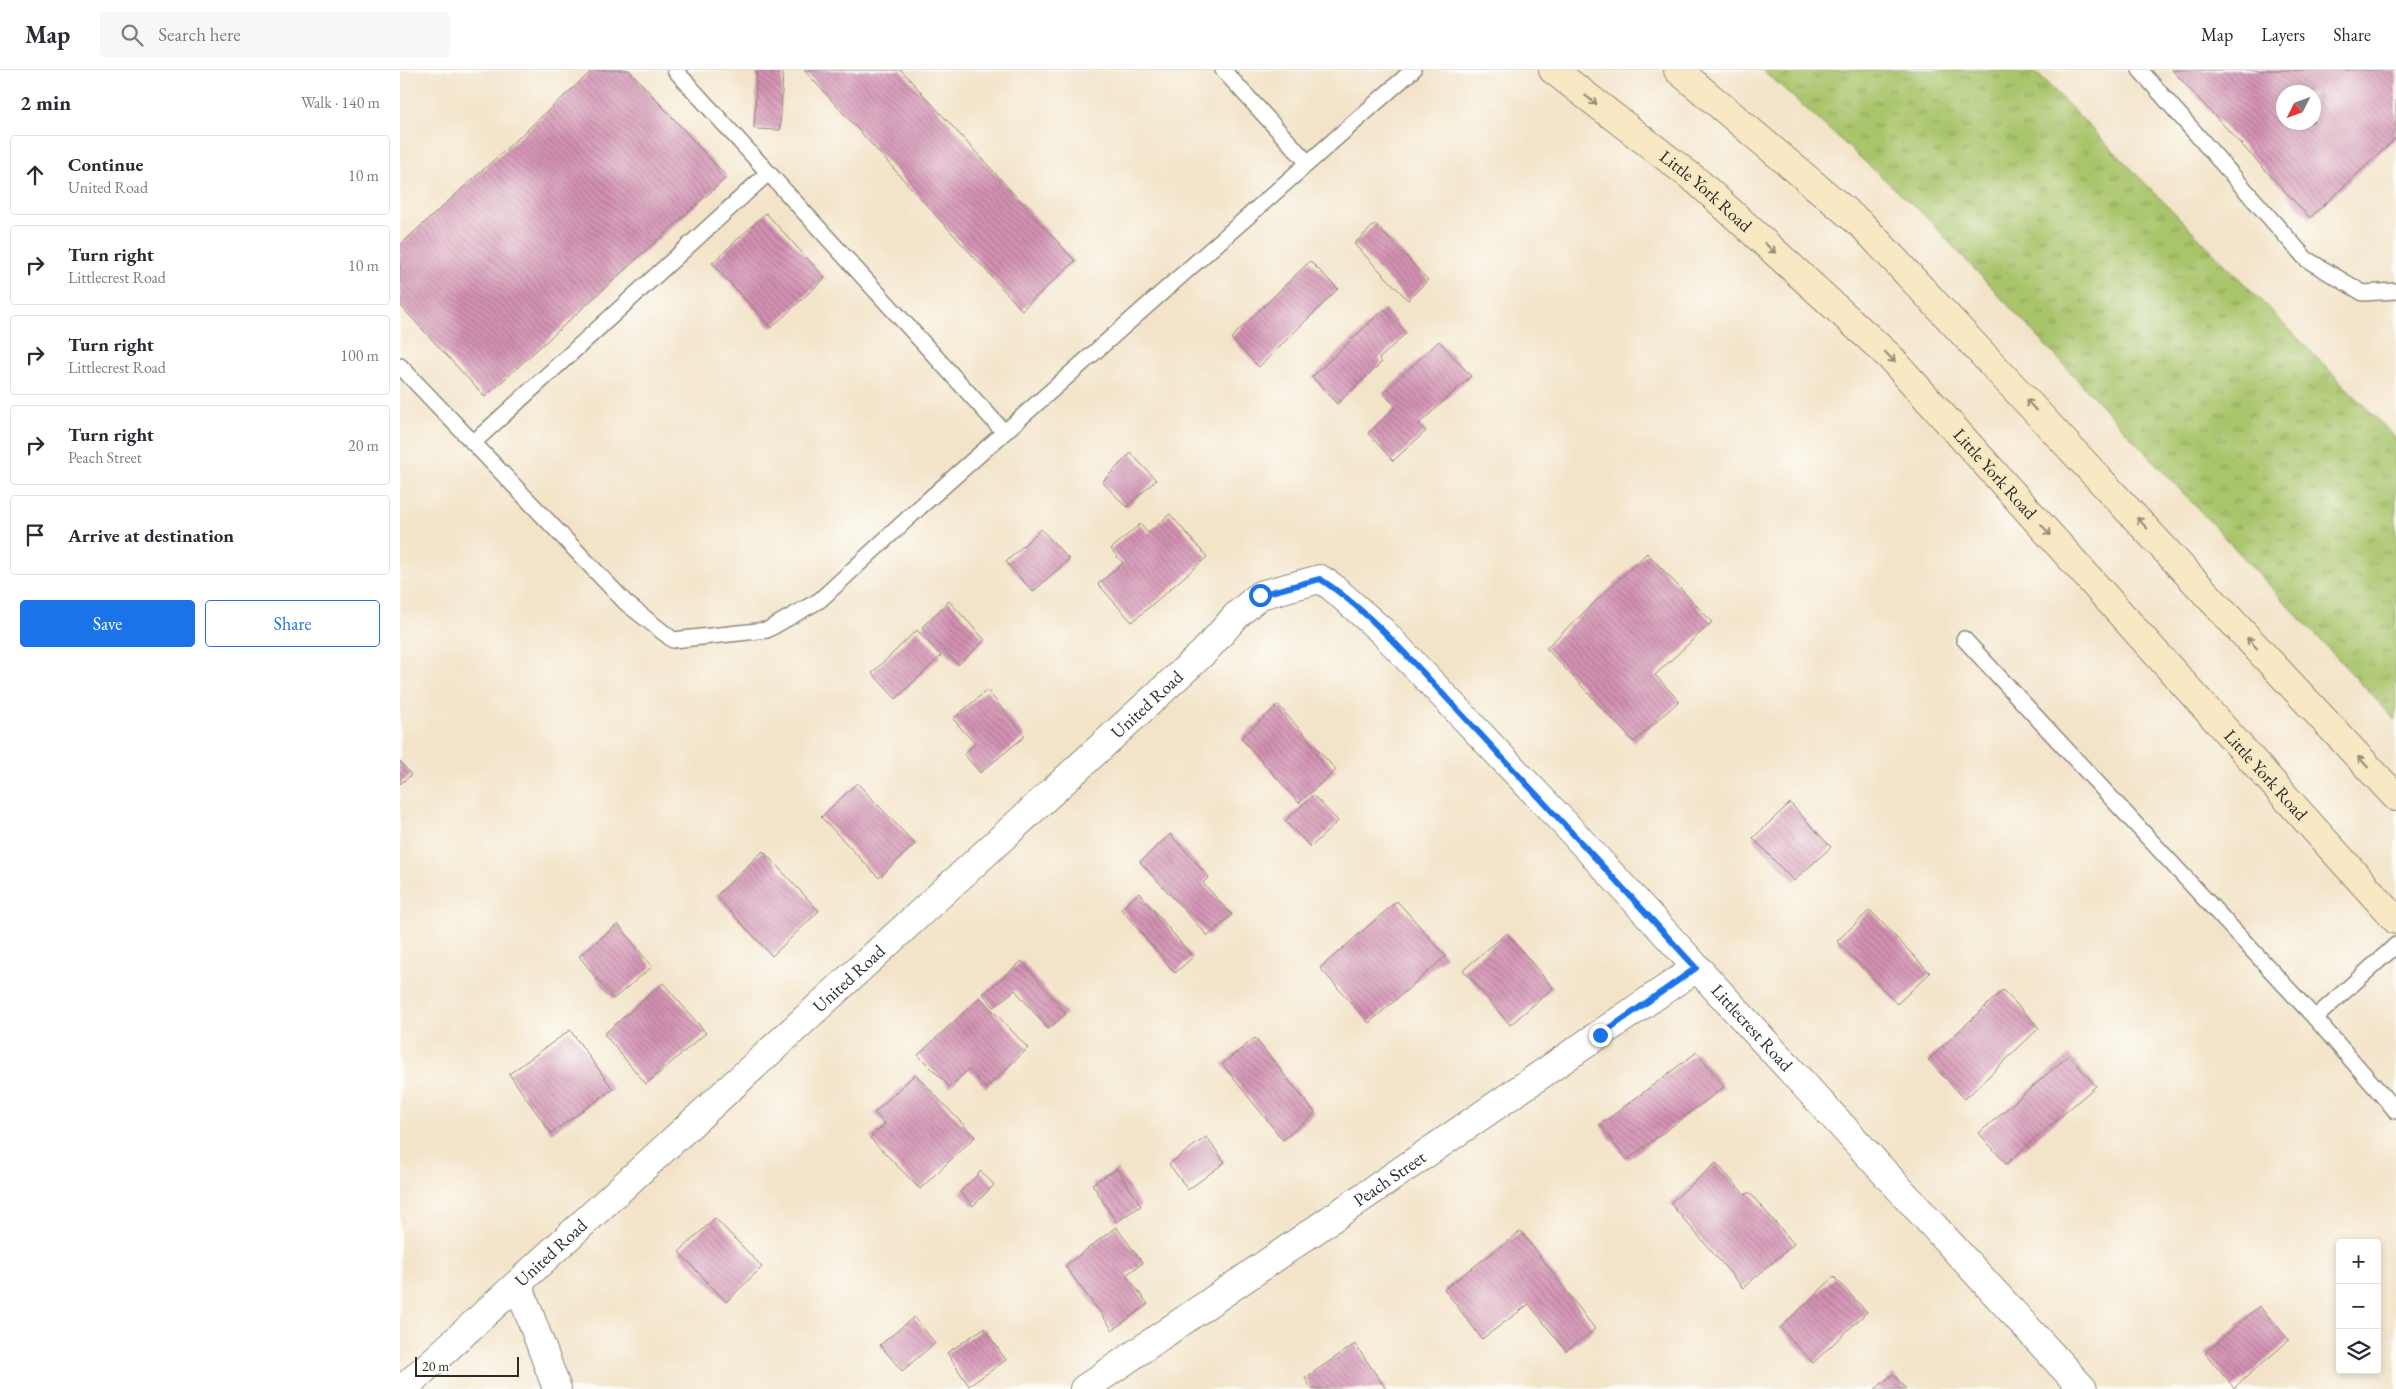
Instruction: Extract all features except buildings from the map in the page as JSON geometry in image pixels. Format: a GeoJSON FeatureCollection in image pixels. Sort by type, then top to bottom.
{"type":"FeatureCollection","features":[{"type":"Feature","properties":{"kind":"main road","name":"Little York Road"},"geometry":{"type":"LineString","coordinates":[[1553,70],[1698,182],[1889,356],[2396,920]]}},
{"type":"Feature","properties":{"kind":"main road"},"geometry":{"type":"LineString","coordinates":[[1678,70],[1863,226],[2396,798]]}},
{"type":"Feature","properties":{"kind":"street","name":"Littlecrest Road"},"geometry":{"type":"LineString","coordinates":[[1304,583],[1320,579],[1331,586],[1383,632],[1567,826],[2039,1338],[2081,1388]]}},
{"type":"Feature","properties":{"kind":"street","name":"United Road"},"geometry":{"type":"LineString","coordinates":[[403,1389],[1197,659],[1237,615],[1260,595],[1304,583]]}},
{"type":"Feature","properties":{"kind":"street","name":"Peach Street"},"geometry":{"type":"LineString","coordinates":[[1084,1389],[1696,968]]}},
{"type":"Feature","properties":{"kind":"street"},"geometry":{"type":"LineString","coordinates":[[518,1284],[557,1389]]}},
{"type":"Feature","properties":{"kind":"lane"},"geometry":{"type":"LineString","coordinates":[[675,70],[1004,432]]}},
{"type":"Feature","properties":{"kind":"lane"},"geometry":{"type":"LineString","coordinates":[[1223,70],[1308,163]]}},
{"type":"Feature","properties":{"kind":"lane"},"geometry":{"type":"LineString","coordinates":[[400,366],[626,603],[673,640],[767,630],[820,600],[1004,432],[1413,70]]}},
{"type":"Feature","properties":{"kind":"lane"},"geometry":{"type":"LineString","coordinates":[[2140,70],[2306,259],[2363,293],[2396,291]]}},
{"type":"Feature","properties":{"kind":"lane"},"geometry":{"type":"LineString","coordinates":[[473,442],[768,172]]}},
{"type":"Feature","properties":{"kind":"lane"},"geometry":{"type":"LineString","coordinates":[[1964,639],[2314,1018],[2396,1110]]}},
{"type":"Feature","properties":{"kind":"lane"},"geometry":{"type":"LineString","coordinates":[[2314,1018],[2396,944]]}},
{"type":"Feature","properties":{"kind":"green space"},"geometry":{"type":"Polygon","coordinates":[[[1763,70],[2034,70],[2396,438],[2396,721],[1923,214],[1763,70]]]}},
{"type":"Feature","properties":{"kind":"route"},"geometry":{"type":"LineString","coordinates":[[1260,595],[1320,579],[1331,586],[1383,632],[1567,826],[1696,968],[1600,1035]]}}]}
